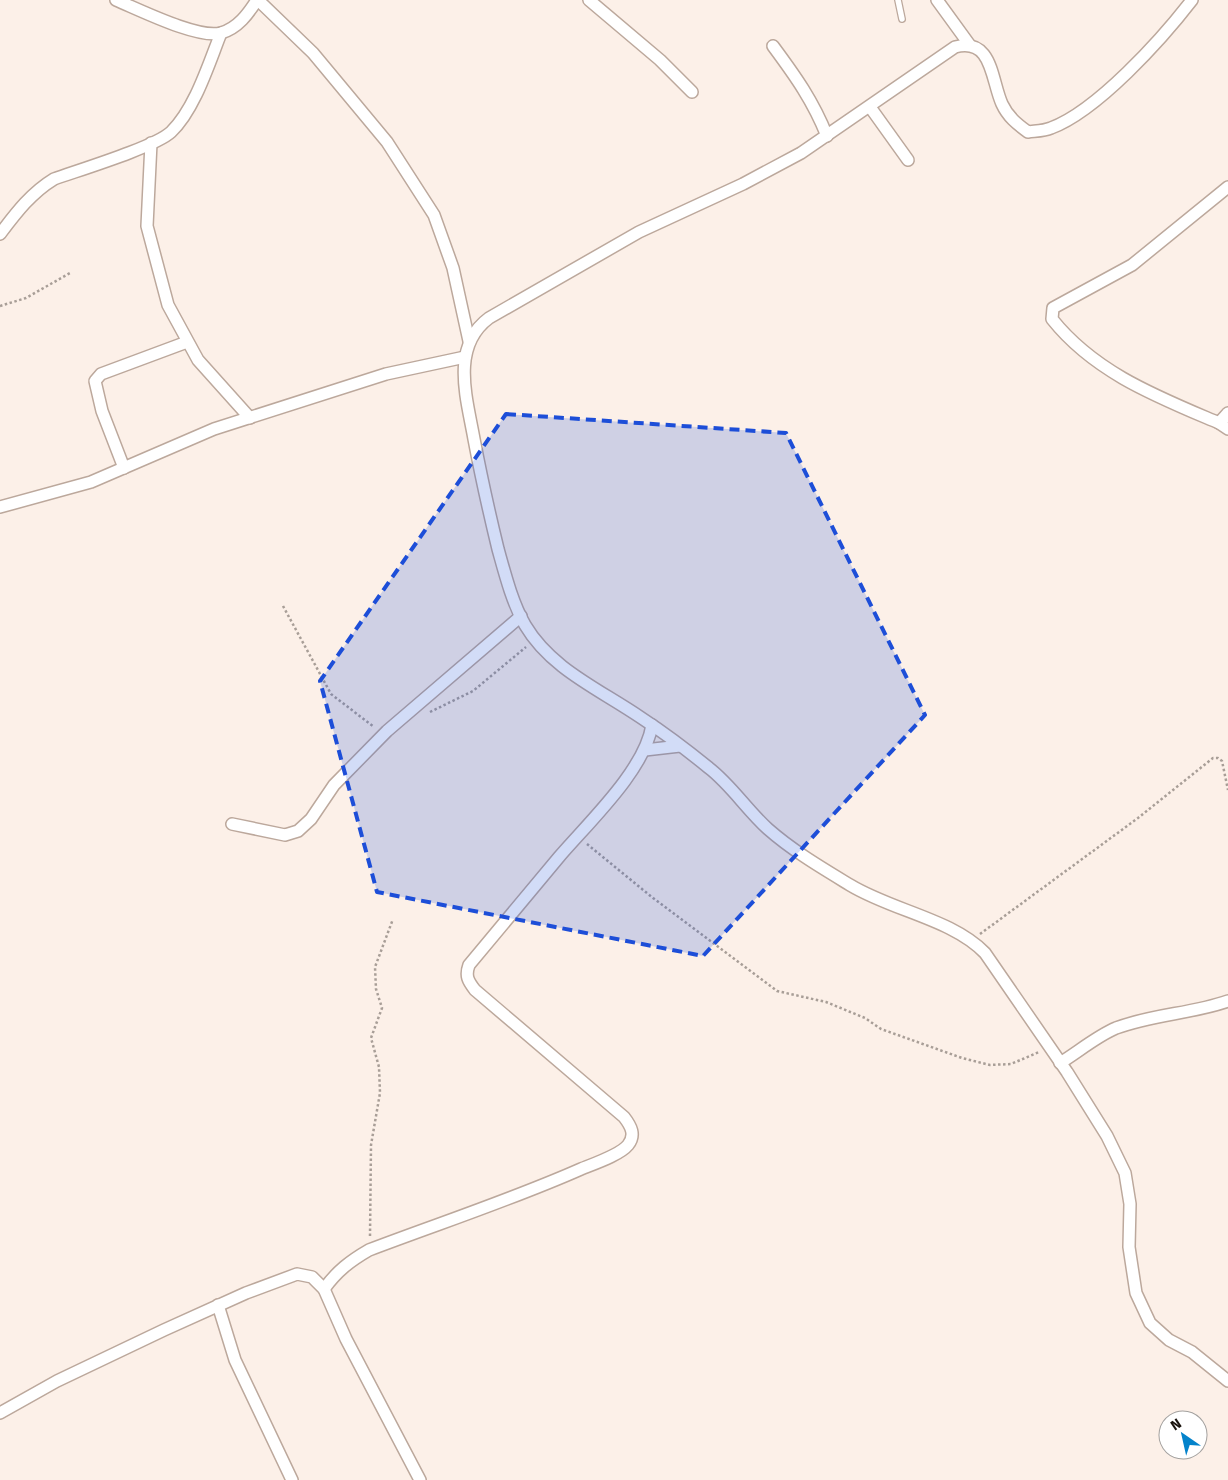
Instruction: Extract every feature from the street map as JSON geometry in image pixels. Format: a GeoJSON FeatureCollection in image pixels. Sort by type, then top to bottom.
{"type":"FeatureCollection","features":[{"type":"Feature","properties":{"kind":"street"},"geometry":{"type":"LineString","coordinates":[[116,0],[204,34],[221,33],[236,26],[258,0],[313,52],[387,142],[434,216],[453,268],[469,341]]}},
{"type":"Feature","properties":{"kind":"street"},"geometry":{"type":"LineString","coordinates":[[589,0],[660,60],[692,92]]}},
{"type":"Feature","properties":{"kind":"street"},"geometry":{"type":"LineString","coordinates":[[937,0],[969,44],[976,47],[988,61],[1002,104],[1012,122],[1028,132],[1051,128],[1087,107],[1120,79],[1192,0]]}},
{"type":"Feature","properties":{"kind":"street"},"geometry":{"type":"LineString","coordinates":[[0,234],[24,204],[41,187],[54,179],[151,143],[171,133],[185,114],[221,33]]}},
{"type":"Feature","properties":{"kind":"street"},"geometry":{"type":"LineString","coordinates":[[969,44],[955,47],[827,136],[743,184],[632,236],[477,326],[469,341],[463,363],[466,396],[482,486],[504,569],[521,616],[548,654],[575,677],[652,725],[710,769],[768,829],[811,861],[865,893],[895,908],[951,928],[973,940],[986,953],[1107,1136],[1125,1173],[1130,1204],[1129,1247],[1136,1293],[1150,1323],[1169,1340],[1192,1352],[1228,1381]]}},
{"type":"Feature","properties":{"kind":"street"},"geometry":{"type":"LineString","coordinates":[[773,46],[805,89],[817,110],[827,136]]}},
{"type":"Feature","properties":{"kind":"street"},"geometry":{"type":"LineString","coordinates":[[870,107],[908,160]]}},
{"type":"Feature","properties":{"kind":"street"},"geometry":{"type":"LineString","coordinates":[[151,143],[147,226],[168,305],[198,360],[250,418]]}},
{"type":"Feature","properties":{"kind":"street"},"geometry":{"type":"LineString","coordinates":[[1228,186],[1132,265],[1054,308],[1052,320],[1108,371],[1145,392],[1224,426],[1228,413]]}},
{"type":"Feature","properties":{"kind":"street"},"geometry":{"type":"LineString","coordinates":[[124,468],[102,411],[95,381],[101,374],[187,342]]}},
{"type":"Feature","properties":{"kind":"street"},"geometry":{"type":"LineString","coordinates":[[0,507],[91,482],[214,429],[386,374],[465,357]]}},
{"type":"Feature","properties":{"kind":"street"},"geometry":{"type":"LineString","coordinates":[[232,824],[285,835],[298,831],[311,819],[334,786],[387,731],[521,616]]}},
{"type":"Feature","properties":{"kind":"street"},"geometry":{"type":"LineString","coordinates":[[324,1289],[336,1273],[348,1262],[369,1250],[523,1195],[606,1158],[628,1145],[632,1135],[631,1126],[624,1117],[488,1002],[468,980],[466,973],[469,965],[606,804],[644,750],[652,725]]}},
{"type":"Feature","properties":{"kind":"street"},"geometry":{"type":"LineString","coordinates":[[644,750],[680,746]]}},
{"type":"Feature","properties":{"kind":"street"},"geometry":{"type":"LineString","coordinates":[[1060,1063],[1114,1029],[1140,1020],[1200,1010],[1228,1001]]}},
{"type":"Feature","properties":{"kind":"street"},"geometry":{"type":"LineString","coordinates":[[0,1413],[57,1381],[218,1305],[297,1274],[312,1277],[324,1289],[346,1339],[420,1480]]}},
{"type":"Feature","properties":{"kind":"street"},"geometry":{"type":"LineString","coordinates":[[218,1305],[235,1360],[292,1480]]}},
{"type":"Feature","properties":{"kind":"lane"},"geometry":{"type":"LineString","coordinates":[[898,0],[902,19]]}},
{"type":"Feature","properties":{"kind":"path"},"geometry":{"type":"LineString","coordinates":[[0,306],[26,298],[70,273]]}},
{"type":"Feature","properties":{"kind":"path"},"geometry":{"type":"LineString","coordinates":[[283,606],[331,694],[370,725],[387,731]]}},
{"type":"Feature","properties":{"kind":"path"},"geometry":{"type":"LineString","coordinates":[[428,713],[473,691],[535,638]]}},
{"type":"Feature","properties":{"kind":"path"},"geometry":{"type":"LineString","coordinates":[[973,940],[1043,886],[1138,818],[1213,758],[1218,758],[1222,761],[1228,790]]}},
{"type":"Feature","properties":{"kind":"path"},"geometry":{"type":"LineString","coordinates":[[578,836],[653,898],[777,992],[826,1002],[865,1018],[881,1029],[962,1058],[990,1064],[1011,1064],[1049,1048]]}},
{"type":"Feature","properties":{"kind":"path"},"geometry":{"type":"LineString","coordinates":[[369,1250],[371,1144],[380,1094],[378,1067],[371,1038],[382,1008],[376,989],[375,967],[393,919]]}},
{"type":"Feature","properties":{"kind":"highlighted area"},"geometry":{"type":"Polygon","coordinates":[[[506,414],[786,433],[925,715],[703,956],[377,892],[320,681],[506,414]]]}}]}
